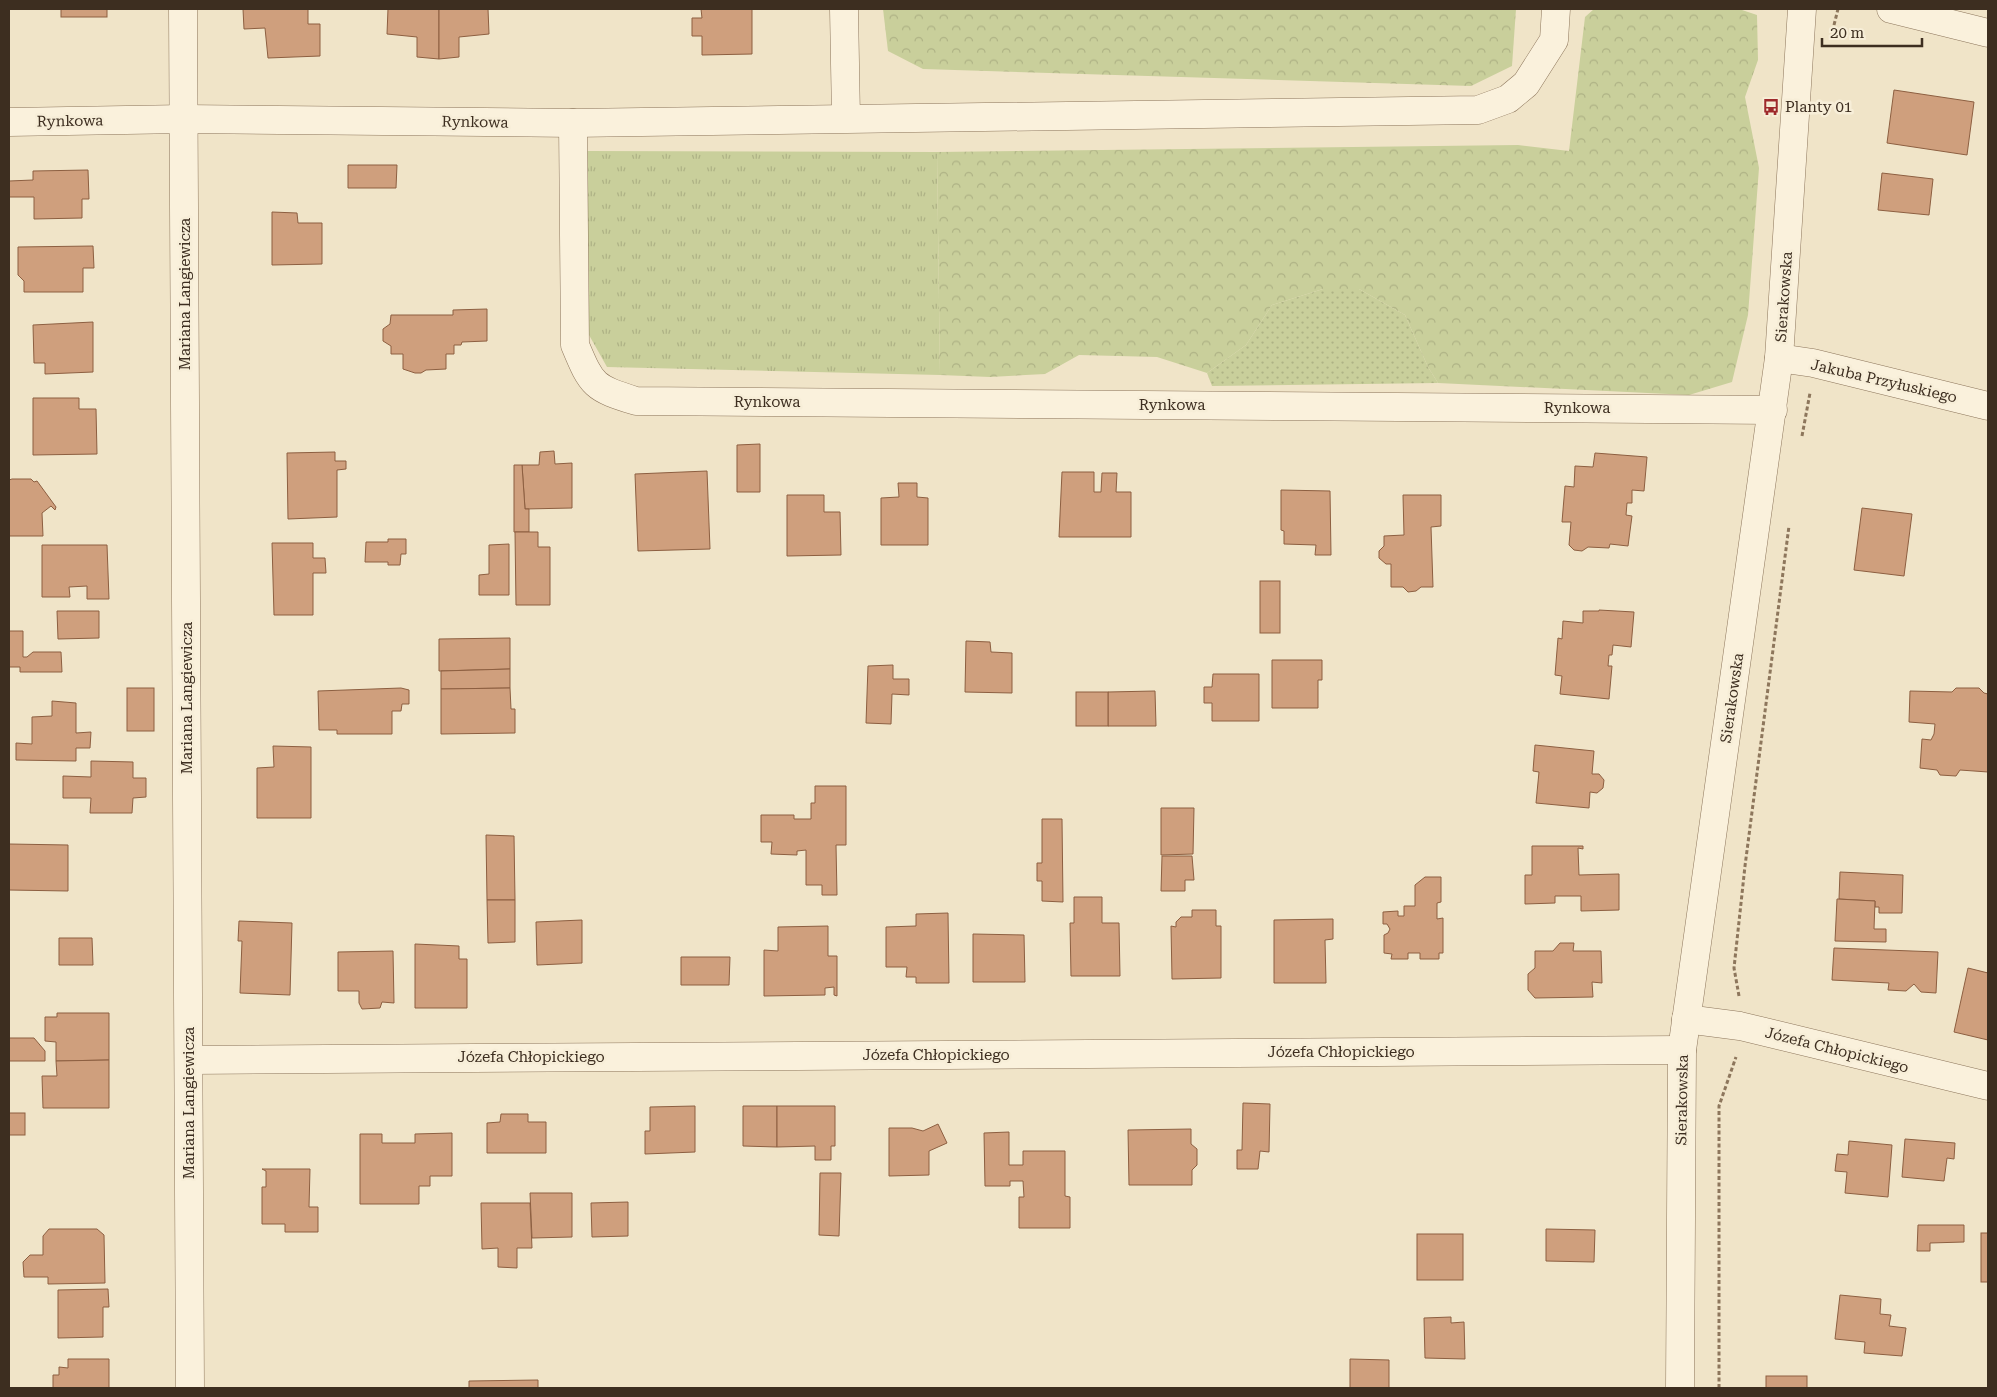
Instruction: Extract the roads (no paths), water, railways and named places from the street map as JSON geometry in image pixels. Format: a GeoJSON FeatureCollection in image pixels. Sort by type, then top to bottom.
{"type":"FeatureCollection","features":[{"type":"Feature","properties":{"kind":"street","name":"Mariana Langiewicza"},"geometry":{"type":"LineString","coordinates":[[183,9],[190,1388]]}},
{"type":"Feature","properties":{"kind":"street"},"geometry":{"type":"LineString","coordinates":[[844,9],[846,118]]}},
{"type":"Feature","properties":{"kind":"street"},"geometry":{"type":"LineString","coordinates":[[573,123],[1478,110],[1508,99],[1526,84],[1554,40],[1556,9]]}},
{"type":"Feature","properties":{"kind":"street","name":"Sierakowska"},"geometry":{"type":"LineString","coordinates":[[1680,1388],[1682,1050],[1779,358],[1802,9]]}},
{"type":"Feature","properties":{"kind":"street"},"geometry":{"type":"LineString","coordinates":[[1891,9],[1988,33]]}},
{"type":"Feature","properties":{"kind":"street","name":"Rynkowa"},"geometry":{"type":"LineString","coordinates":[[9,122],[184,119],[573,123],[575,345],[585,370],[603,391],[636,401],[1773,410]]}},
{"type":"Feature","properties":{"kind":"street","name":"Jakuba Przyłuskiego"},"geometry":{"type":"LineString","coordinates":[[1779,358],[1813,363],[1988,406]]}},
{"type":"Feature","properties":{"kind":"street","name":"Józefa Chłopickiego"},"geometry":{"type":"LineString","coordinates":[[1686,1019],[1740,1026],[1988,1086]]}},
{"type":"Feature","properties":{"kind":"street","name":"Józefa Chłopickiego"},"geometry":{"type":"LineString","coordinates":[[189,1060],[1682,1050]]}},
{"type":"Feature","properties":{"kind":"place","name":"Planty 01"},"geometry":{"type":"Point","coordinates":[1771,107]}}]}
